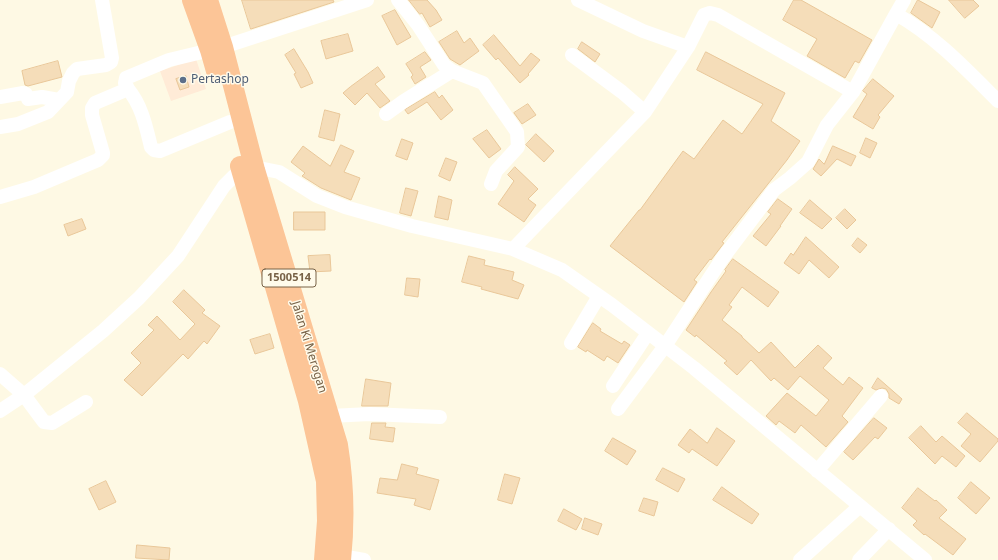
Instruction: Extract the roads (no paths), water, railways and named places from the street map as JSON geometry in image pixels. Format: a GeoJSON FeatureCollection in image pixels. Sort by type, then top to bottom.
{"type":"FeatureCollection","features":[{"type":"Feature","properties":{"kind":"highway","name":"Jalan Ki Merogan"},"geometry":{"type":"LineString","coordinates":[[192,0],[216,48]]}},
{"type":"Feature","properties":{"kind":"highway","name":"Jalan Ki Merogan"},"geometry":{"type":"LineString","coordinates":[[208,0],[216,48],[233,119],[308,401],[326,481],[327,522],[335,559]]}},
{"type":"Feature","properties":{"kind":"highway","name":"Jalan Ki Merogan"},"geometry":{"type":"LineString","coordinates":[[248,172],[330,416],[338,445],[342,472],[335,559]]}},
{"type":"Feature","properties":{"kind":"street"},"geometry":{"type":"LineString","coordinates":[[0,127],[18,124],[45,114],[53,109],[68,90],[72,73],[78,69],[106,65],[111,62],[112,58],[102,0]]}},
{"type":"Feature","properties":{"kind":"street"},"geometry":{"type":"LineString","coordinates":[[233,119],[160,151],[154,150],[151,147],[142,111],[125,83],[126,78],[169,60],[216,48],[367,0]]}},
{"type":"Feature","properties":{"kind":"street"},"geometry":{"type":"LineString","coordinates":[[398,0],[418,25],[444,65],[483,83],[517,132],[518,146],[496,171],[491,184]]}},
{"type":"Feature","properties":{"kind":"street"},"geometry":{"type":"LineString","coordinates":[[578,0],[643,30],[688,47]]}},
{"type":"Feature","properties":{"kind":"street"},"geometry":{"type":"LineString","coordinates":[[618,409],[665,346],[722,259],[774,190],[808,162],[827,125],[853,92],[904,0]]}},
{"type":"Feature","properties":{"kind":"street"},"geometry":{"type":"LineString","coordinates":[[514,249],[645,112],[688,47],[704,15],[710,13],[718,15],[853,92]]}},
{"type":"Feature","properties":{"kind":"street"},"geometry":{"type":"LineString","coordinates":[[896,14],[924,32],[960,63],[998,101]]}},
{"type":"Feature","properties":{"kind":"street"},"geometry":{"type":"LineString","coordinates":[[572,55],[622,92],[645,112]]}},
{"type":"Feature","properties":{"kind":"street"},"geometry":{"type":"LineString","coordinates":[[386,114],[452,70]]}},
{"type":"Feature","properties":{"kind":"street"},"geometry":{"type":"LineString","coordinates":[[0,197],[34,187],[98,160],[103,153],[92,115],[94,103],[128,89]]}},
{"type":"Feature","properties":{"kind":"street"},"geometry":{"type":"LineString","coordinates":[[0,97],[23,93],[26,94],[28,99],[42,97],[59,100]]}},
{"type":"Feature","properties":{"kind":"street"},"geometry":{"type":"LineString","coordinates":[[0,411],[24,395],[103,331],[139,298],[178,256],[224,186],[234,176],[264,169],[279,172],[318,196],[345,207],[412,226],[514,249],[562,270],[694,368],[925,560]]}},
{"type":"Feature","properties":{"kind":"street"},"geometry":{"type":"LineString","coordinates":[[571,343],[599,296]]}},
{"type":"Feature","properties":{"kind":"street"},"geometry":{"type":"LineString","coordinates":[[613,386],[648,333]]}},
{"type":"Feature","properties":{"kind":"street"},"geometry":{"type":"LineString","coordinates":[[0,374],[24,395],[44,422],[48,424],[86,402]]}},
{"type":"Feature","properties":{"kind":"street"},"geometry":{"type":"LineString","coordinates":[[820,472],[881,396]]}},
{"type":"Feature","properties":{"kind":"street"},"geometry":{"type":"LineString","coordinates":[[330,416],[370,414],[440,417]]}},
{"type":"Feature","properties":{"kind":"street"},"geometry":{"type":"LineString","coordinates":[[800,560],[860,506]]}},
{"type":"Feature","properties":{"kind":"street"},"geometry":{"type":"LineString","coordinates":[[859,560],[889,529]]}},
{"type":"Feature","properties":{"kind":"street"},"geometry":{"type":"LineString","coordinates":[[335,559],[364,560]]}},
{"type":"Feature","properties":{"kind":"place","name":"Pertashop"},"geometry":{"type":"Point","coordinates":[183,80]}}]}
